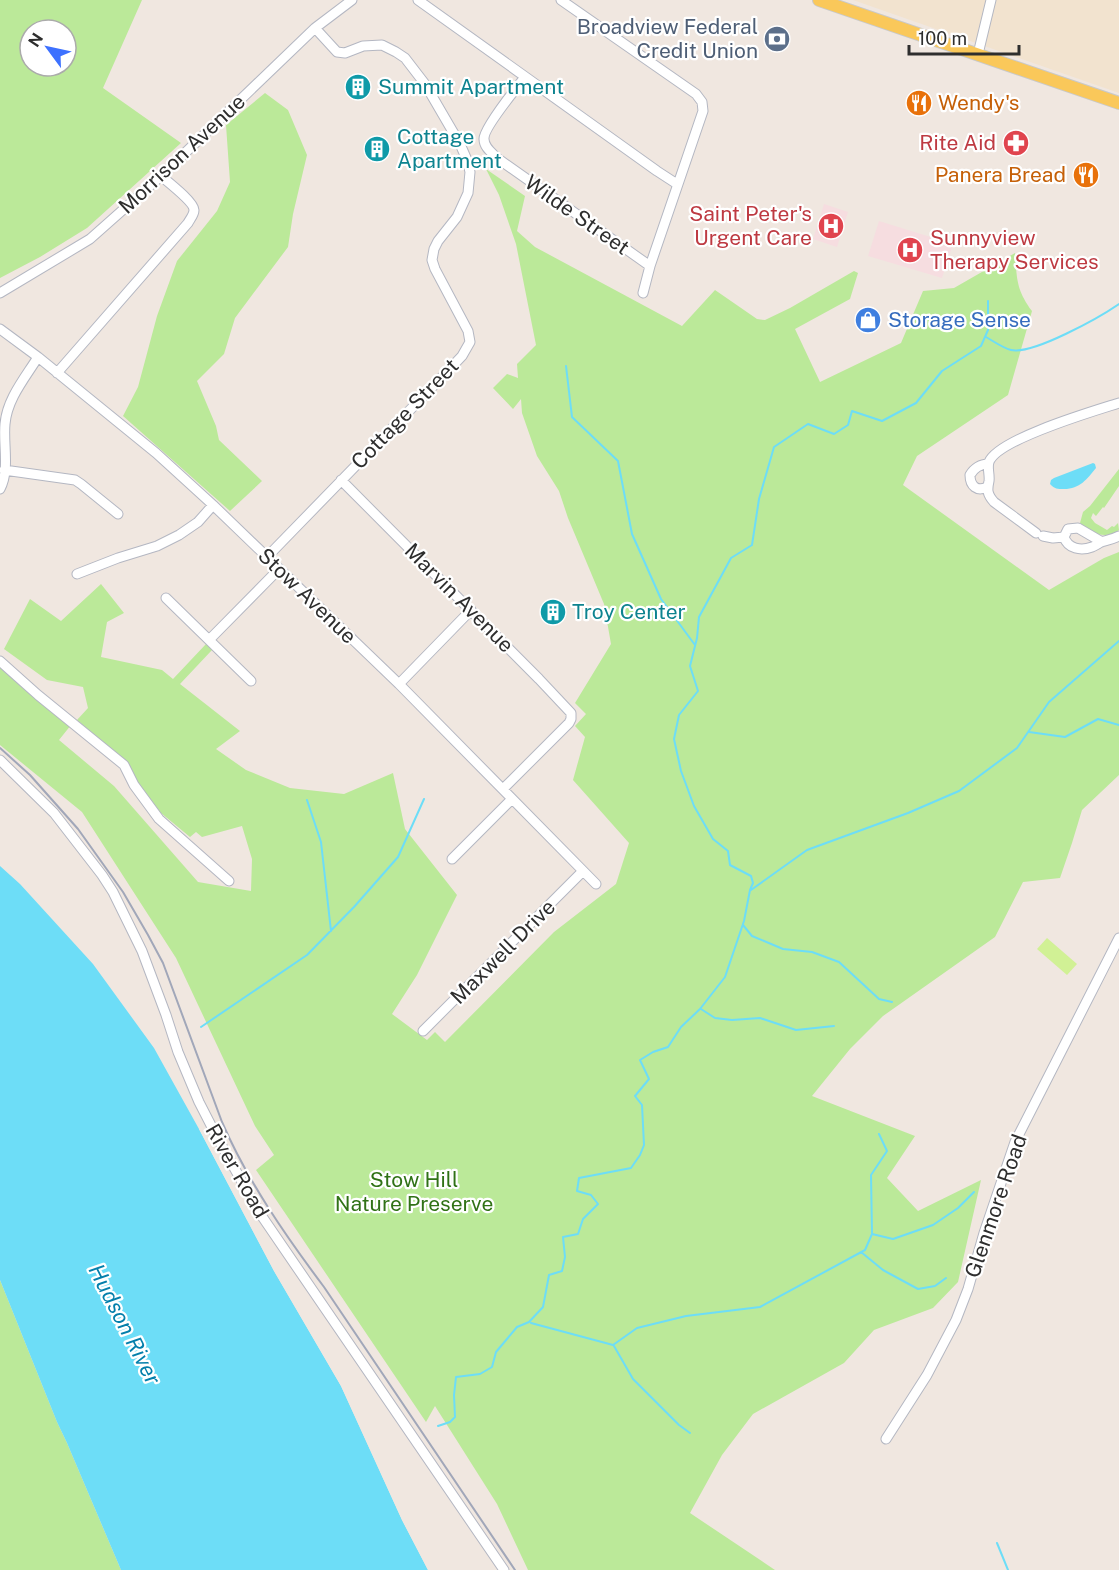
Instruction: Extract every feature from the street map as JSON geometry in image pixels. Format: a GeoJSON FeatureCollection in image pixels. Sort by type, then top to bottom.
{"type":"FeatureCollection","features":[{"type":"Feature","properties":{"kind":"main road"},"geometry":{"type":"LineString","coordinates":[[819,0],[1119,103]]}},
{"type":"Feature","properties":{"kind":"street","name":"Morrison Avenue"},"geometry":{"type":"LineString","coordinates":[[0,293],[90,239],[161,176],[315,28],[352,0]]}},
{"type":"Feature","properties":{"kind":"street"},"geometry":{"type":"LineString","coordinates":[[418,0],[677,184]]}},
{"type":"Feature","properties":{"kind":"street"},"geometry":{"type":"LineString","coordinates":[[561,0],[696,94],[702,102],[703,111],[677,184],[643,293]]}},
{"type":"Feature","properties":{"kind":"street"},"geometry":{"type":"LineString","coordinates":[[978,54],[991,0]]}},
{"type":"Feature","properties":{"kind":"street","name":"Cottage Street"},"geometry":{"type":"LineString","coordinates":[[266,558],[462,356],[470,342],[468,331],[432,260],[438,242],[463,206],[468,194],[470,171],[460,144],[425,84],[405,58],[389,48],[372,45],[341,53],[315,28]]}},
{"type":"Feature","properties":{"kind":"street","name":"Wilde Street"},"geometry":{"type":"LineString","coordinates":[[525,76],[488,127],[483,139],[486,148],[496,158],[650,266]]}},
{"type":"Feature","properties":{"kind":"street"},"geometry":{"type":"LineString","coordinates":[[57,373],[188,223],[194,213],[194,207],[161,176]]}},
{"type":"Feature","properties":{"kind":"street","name":"Stow Avenue"},"geometry":{"type":"LineString","coordinates":[[0,329],[156,453],[213,505],[399,684],[596,884]]}},
{"type":"Feature","properties":{"kind":"street"},"geometry":{"type":"LineString","coordinates":[[0,489],[3,482],[7,415],[14,395],[38,357]]}},
{"type":"Feature","properties":{"kind":"street"},"geometry":{"type":"LineString","coordinates":[[1064,537],[1053,538],[1039,534],[994,502],[988,496],[988,464],[993,456],[1031,433],[1119,403]]}},
{"type":"Feature","properties":{"kind":"street"},"geometry":{"type":"LineString","coordinates":[[987,487],[980,490],[976,488],[971,482],[970,475],[975,469],[988,464]]}},
{"type":"Feature","properties":{"kind":"street"},"geometry":{"type":"LineString","coordinates":[[4,470],[75,480],[118,514]]}},
{"type":"Feature","properties":{"kind":"street","name":"Marvin Avenue"},"geometry":{"type":"LineString","coordinates":[[341,480],[571,713],[569,723],[503,789]]}},
{"type":"Feature","properties":{"kind":"street"},"geometry":{"type":"LineString","coordinates":[[77,574],[157,546],[179,535],[198,522],[213,505]]}},
{"type":"Feature","properties":{"kind":"street"},"geometry":{"type":"LineString","coordinates":[[1064,537],[1068,529],[1073,528],[1084,531],[1102,542]]}},
{"type":"Feature","properties":{"kind":"street"},"geometry":{"type":"LineString","coordinates":[[1064,537],[1068,545],[1078,548],[1092,547],[1119,536]]}},
{"type":"Feature","properties":{"kind":"street"},"geometry":{"type":"LineString","coordinates":[[209,640],[278,570]]}},
{"type":"Feature","properties":{"kind":"street"},"geometry":{"type":"LineString","coordinates":[[166,598],[251,681]]}},
{"type":"Feature","properties":{"kind":"street"},"geometry":{"type":"LineString","coordinates":[[399,684],[471,610]]}},
{"type":"Feature","properties":{"kind":"street"},"geometry":{"type":"LineString","coordinates":[[0,661],[124,765],[134,785],[159,819],[229,880]]}},
{"type":"Feature","properties":{"kind":"street","name":"River Road"},"geometry":{"type":"LineString","coordinates":[[0,760],[54,813],[102,874],[123,910],[142,951],[178,1052],[199,1102],[259,1212],[504,1570]]}},
{"type":"Feature","properties":{"kind":"street"},"geometry":{"type":"LineString","coordinates":[[452,859],[512,799]]}},
{"type":"Feature","properties":{"kind":"street","name":"Maxwell Drive"},"geometry":{"type":"LineString","coordinates":[[423,1031],[583,871]]}},
{"type":"Feature","properties":{"kind":"street","name":"Glenmore Road"},"geometry":{"type":"LineString","coordinates":[[886,1439],[927,1376],[956,1320],[1015,1142],[1119,938]]}},
{"type":"Feature","properties":{"kind":"shaded area"},"geometry":{"type":"Polygon","coordinates":[[[853,0],[1119,0],[1119,93],[853,0]]]}},
{"type":"Feature","properties":{"kind":"shaded area","name":"Saint Peter's Urgent Care"},"geometry":{"type":"Polygon","coordinates":[[[824,204],[848,212],[837,247],[813,239],[824,204]]]}},
{"type":"Feature","properties":{"kind":"shaded area","name":"Sunnyview Therapy Services"},"geometry":{"type":"Polygon","coordinates":[[[879,221],[953,244],[942,278],[868,256],[879,221]]]}},
{"type":"Feature","properties":{"kind":"green space"},"geometry":{"type":"Polygon","coordinates":[[[0,0],[142,0],[103,88],[181,143],[87,228],[0,278],[0,0]]]}},
{"type":"Feature","properties":{"kind":"green space"},"geometry":{"type":"Polygon","coordinates":[[[265,93],[288,110],[307,155],[288,247],[235,318],[224,354],[197,381],[216,426],[219,440],[262,481],[230,511],[123,416],[138,387],[157,316],[177,261],[217,211],[230,182],[226,125],[265,93]]]}},
{"type":"Feature","properties":{"kind":"green space","name":"Stow Hill Nature Preserve"},"geometry":{"type":"Polygon","coordinates":[[[486,169],[525,196],[517,231],[535,247],[682,326],[715,290],[757,319],[765,320],[854,271],[858,273],[850,299],[795,329],[820,382],[901,343],[923,291],[954,288],[1015,253],[1018,283],[1032,311],[1008,395],[917,456],[903,485],[1049,590],[1104,558],[1119,552],[1119,775],[1082,810],[1060,878],[1023,882],[995,937],[883,1016],[850,1049],[812,1096],[915,1136],[887,1178],[918,1211],[981,1180],[958,1282],[933,1308],[874,1330],[844,1363],[753,1414],[722,1455],[690,1513],[775,1570],[528,1570],[497,1504],[435,1406],[426,1422],[256,1170],[274,1155],[255,1126],[176,958],[82,812],[0,745],[0,665],[71,725],[59,740],[114,786],[198,882],[251,891],[252,859],[242,826],[202,837],[196,832],[190,837],[161,813],[125,763],[77,720],[88,708],[83,687],[47,680],[4,649],[30,599],[61,621],[101,584],[124,613],[107,622],[101,657],[162,670],[173,679],[206,644],[212,650],[180,684],[240,731],[216,749],[246,770],[290,788],[344,794],[393,773],[405,829],[457,895],[417,975],[392,1014],[427,1040],[435,1032],[445,1042],[554,932],[616,884],[629,843],[573,780],[585,737],[575,726],[586,714],[575,703],[611,644],[604,604],[559,491],[537,456],[522,413],[521,399],[513,409],[493,388],[507,374],[518,378],[517,364],[536,345],[516,244],[499,195],[486,169]]]}},
{"type":"Feature","properties":{"kind":"green space"},"geometry":{"type":"Polygon","coordinates":[[[1119,469],[1119,486],[1104,508],[1096,516],[1093,513],[1091,518],[1107,530],[1118,523],[1119,530],[1109,535],[1094,533],[1080,523],[1083,512],[1119,469]]]}},
{"type":"Feature","properties":{"kind":"green space"},"geometry":{"type":"Polygon","coordinates":[[[1047,938],[1077,964],[1067,975],[1037,949],[1047,938]]]}},
{"type":"Feature","properties":{"kind":"green space"},"geometry":{"type":"Polygon","coordinates":[[[0,1280],[57,1422],[121,1570],[0,1570],[0,1280]]]}},
{"type":"Feature","properties":{"kind":"water"},"geometry":{"type":"Polygon","coordinates":[[[1093,463],[1096,468],[1079,485],[1070,489],[1060,489],[1050,484],[1054,478],[1093,463]]]}},
{"type":"Feature","properties":{"kind":"water","name":"Hudson River"},"geometry":{"type":"Polygon","coordinates":[[[0,866],[20,884],[93,964],[154,1048],[274,1271],[341,1386],[402,1520],[428,1570],[121,1570],[57,1422],[0,1280],[0,866]]]}},
{"type":"Feature","properties":{"kind":"pier"},"geometry":{"type":"Polygon","coordinates":[[[202,1128],[276,1270],[343,1385],[404,1519],[431,1570],[428,1570],[402,1520],[341,1386],[274,1271],[199,1129],[202,1128]]]}},
{"type":"Feature","properties":{"kind":"waterway"},"geometry":{"type":"LineString","coordinates":[[438,1426],[450,1422],[455,1417],[456,1377],[480,1374],[492,1367],[496,1352],[517,1327],[529,1322],[543,1307],[549,1275],[562,1271],[565,1257],[563,1237],[578,1234],[583,1219],[598,1204],[591,1195],[577,1191],[579,1178],[631,1168],[640,1155],[644,1145],[642,1105],[635,1096],[649,1079],[640,1060],[668,1047],[681,1027],[700,1009],[725,977],[744,921],[753,883],[751,876],[730,865],[728,851],[713,839],[694,806],[681,771],[674,739],[679,715],[698,691],[690,666],[697,638],[699,617],[731,558],[752,545],[759,499],[774,447],[808,424],[834,434],[848,425],[852,411],[882,421],[916,403],[942,371],[981,346],[988,330],[988,301]]}},
{"type":"Feature","properties":{"kind":"waterway"},"geometry":{"type":"LineString","coordinates":[[986,337],[1011,350],[1034,347],[1082,326],[1119,304]]}},
{"type":"Feature","properties":{"kind":"waterway"},"geometry":{"type":"LineString","coordinates":[[566,366],[572,417],[618,461],[632,534],[661,599],[695,645]]}},
{"type":"Feature","properties":{"kind":"waterway"},"geometry":{"type":"LineString","coordinates":[[751,890],[807,850],[908,813],[959,791],[1017,748],[1049,702],[1119,641]]}},
{"type":"Feature","properties":{"kind":"waterway"},"geometry":{"type":"LineString","coordinates":[[1029,732],[1065,737],[1098,719],[1119,725]]}},
{"type":"Feature","properties":{"kind":"waterway"},"geometry":{"type":"LineString","coordinates":[[201,1027],[307,955],[354,907],[398,857],[424,799]]}},
{"type":"Feature","properties":{"kind":"waterway"},"geometry":{"type":"LineString","coordinates":[[307,800],[321,842],[331,931]]}},
{"type":"Feature","properties":{"kind":"waterway"},"geometry":{"type":"LineString","coordinates":[[743,925],[752,936],[783,949],[812,952],[839,962],[879,999],[892,1002]]}},
{"type":"Feature","properties":{"kind":"waterway"},"geometry":{"type":"LineString","coordinates":[[701,1009],[715,1018],[732,1020],[760,1018],[796,1030],[834,1026]]}},
{"type":"Feature","properties":{"kind":"waterway"},"geometry":{"type":"LineString","coordinates":[[531,1323],[613,1345],[637,1328],[686,1316],[760,1307],[865,1250],[872,1234],[871,1175],[887,1151],[879,1134]]}},
{"type":"Feature","properties":{"kind":"waterway"},"geometry":{"type":"LineString","coordinates":[[872,1234],[893,1239],[933,1225],[958,1208],[974,1192]]}},
{"type":"Feature","properties":{"kind":"waterway"},"geometry":{"type":"LineString","coordinates":[[861,1252],[883,1270],[918,1289],[935,1286],[946,1278]]}},
{"type":"Feature","properties":{"kind":"waterway"},"geometry":{"type":"LineString","coordinates":[[614,1346],[633,1379],[690,1433]]}},
{"type":"Feature","properties":{"kind":"waterway"},"geometry":{"type":"LineString","coordinates":[[997,1543],[1008,1570]]}},
{"type":"Feature","properties":{"kind":"railway"},"geometry":{"type":"LineString","coordinates":[[0,748],[30,775],[78,829],[123,892],[163,963],[222,1122],[255,1186],[515,1570]]}},
{"type":"Feature","properties":{"kind":"place","name":"Broadview Federal Credit Union"},"geometry":{"type":"Point","coordinates":[777,39]}},
{"type":"Feature","properties":{"kind":"place","name":"Summit Apartment"},"geometry":{"type":"Point","coordinates":[358,87]}},
{"type":"Feature","properties":{"kind":"place","name":"Wendy's"},"geometry":{"type":"Point","coordinates":[919,103]}},
{"type":"Feature","properties":{"kind":"place","name":"Rite Aid"},"geometry":{"type":"Point","coordinates":[1016,143]}},
{"type":"Feature","properties":{"kind":"place","name":"Cottage Apartment"},"geometry":{"type":"Point","coordinates":[377,149]}},
{"type":"Feature","properties":{"kind":"place","name":"Panera Bread"},"geometry":{"type":"Point","coordinates":[1086,175]}},
{"type":"Feature","properties":{"kind":"place","name":"Saint Peter's Urgent Care"},"geometry":{"type":"Point","coordinates":[831,226]}},
{"type":"Feature","properties":{"kind":"place","name":"Sunnyview Therapy Services"},"geometry":{"type":"Point","coordinates":[910,250]}},
{"type":"Feature","properties":{"kind":"place","name":"Storage Sense"},"geometry":{"type":"Point","coordinates":[868,320]}},
{"type":"Feature","properties":{"kind":"place","name":"Troy Center"},"geometry":{"type":"Point","coordinates":[553,612]}}]}
